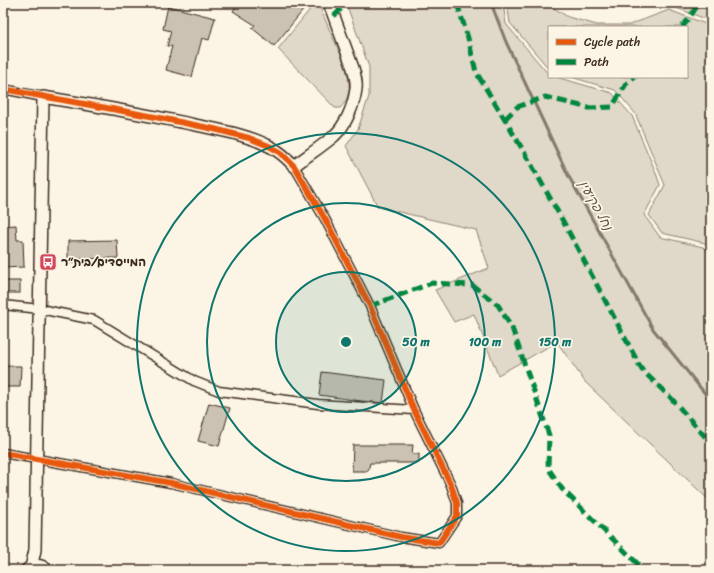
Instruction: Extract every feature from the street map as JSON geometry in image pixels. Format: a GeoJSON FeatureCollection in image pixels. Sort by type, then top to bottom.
{"type":"FeatureCollection","features":[{"type":"Feature","properties":{"kind":"main road"},"geometry":{"type":"LineString","coordinates":[[28,569],[36,566],[45,569]]}},
{"type":"Feature","properties":{"kind":"street"},"geometry":{"type":"LineString","coordinates":[[294,166],[335,135],[342,126],[350,110],[356,89],[356,79],[353,68],[329,3]]}},
{"type":"Feature","properties":{"kind":"street"},"geometry":{"type":"LineString","coordinates":[[3,89],[150,116],[249,138],[275,149],[294,166],[325,219],[370,306],[414,410],[451,485],[457,503],[457,516],[439,543],[401,537],[171,484],[3,453]]}},
{"type":"Feature","properties":{"kind":"street"},"geometry":{"type":"LineString","coordinates":[[43,97],[35,550],[38,560],[45,569]]}},
{"type":"Feature","properties":{"kind":"street"},"geometry":{"type":"LineString","coordinates":[[3,305],[40,309],[94,320],[194,381],[219,391],[318,404],[414,410]]}},
{"type":"Feature","properties":{"kind":"street"},"geometry":{"type":"LineString","coordinates":[[28,569],[35,550]]}},
{"type":"Feature","properties":{"kind":"shaded area"},"geometry":{"type":"Polygon","coordinates":[[[315,3],[318,3],[341,54],[347,73],[349,92],[346,101],[340,108],[335,108],[278,49],[315,3]]]}},
{"type":"Feature","properties":{"kind":"shaded area"},"geometry":{"type":"Polygon","coordinates":[[[346,3],[503,3],[506,24],[548,74],[548,78],[560,78],[612,93],[632,116],[660,185],[644,215],[660,237],[703,247],[711,254],[711,502],[585,382],[557,342],[498,375],[474,314],[454,322],[435,290],[489,268],[476,230],[378,207],[346,146],[358,129],[369,96],[369,67],[346,3]]]}},
{"type":"Feature","properties":{"kind":"shaded area"},"geometry":{"type":"Polygon","coordinates":[[[507,3],[546,3],[568,17],[597,25],[629,25],[669,10],[711,26],[711,249],[705,243],[662,233],[649,215],[665,185],[635,113],[615,90],[574,78],[688,78],[688,26],[548,26],[548,68],[510,23],[507,3]]]}},
{"type":"Feature","properties":{"kind":"shaded area"},"geometry":{"type":"Polygon","coordinates":[[[686,3],[711,3],[711,21],[674,7],[686,3]]]}},
{"type":"Feature","properties":{"kind":"building"},"geometry":{"type":"Polygon","coordinates":[[[238,3],[309,3],[274,46],[252,28],[255,25],[233,11],[238,3]]]}},
{"type":"Feature","properties":{"kind":"building"},"geometry":{"type":"Polygon","coordinates":[[[168,6],[215,18],[209,40],[202,38],[192,77],[166,70],[172,46],[167,46],[171,31],[163,29],[168,6]]]}},
{"type":"Feature","properties":{"kind":"building"},"geometry":{"type":"Polygon","coordinates":[[[16,225],[17,240],[23,240],[24,267],[4,268],[3,226],[16,225]]]}},
{"type":"Feature","properties":{"kind":"building"},"geometry":{"type":"Polygon","coordinates":[[[117,240],[118,258],[78,259],[79,263],[68,263],[68,241],[117,240]]]}},
{"type":"Feature","properties":{"kind":"building"},"geometry":{"type":"Polygon","coordinates":[[[3,281],[20,281],[20,293],[3,293],[3,281]]]}},
{"type":"Feature","properties":{"kind":"building"},"geometry":{"type":"Polygon","coordinates":[[[3,366],[21,366],[20,387],[3,387],[3,366]]]}},
{"type":"Feature","properties":{"kind":"building"},"geometry":{"type":"Polygon","coordinates":[[[322,372],[386,380],[383,403],[319,395],[322,372]]]}},
{"type":"Feature","properties":{"kind":"building"},"geometry":{"type":"Polygon","coordinates":[[[209,403],[230,408],[219,446],[198,441],[209,403]]]}},
{"type":"Feature","properties":{"kind":"building"},"geometry":{"type":"Polygon","coordinates":[[[353,445],[413,445],[412,454],[419,454],[419,463],[370,463],[368,471],[352,471],[353,445]]]}},
{"type":"Feature","properties":{"kind":"waterway","name":"נחל פקיעין"},"geometry":{"type":"LineString","coordinates":[[491,3],[506,42],[568,175],[653,329],[711,401]]}},
{"type":"Feature","properties":{"kind":"marked path"},"geometry":{"type":"LineString","coordinates":[[334,16],[347,3]]}},
{"type":"Feature","properties":{"kind":"marked path"},"geometry":{"type":"LineString","coordinates":[[457,3],[468,38],[476,72],[526,155],[564,223],[642,370],[671,398],[708,440],[711,441]]}},
{"type":"Feature","properties":{"kind":"marked path"},"geometry":{"type":"LineString","coordinates":[[683,26],[699,3]]}},
{"type":"Feature","properties":{"kind":"marked path"},"geometry":{"type":"LineString","coordinates":[[505,119],[517,107],[545,97],[589,108],[612,107],[626,84],[633,78]]}},
{"type":"Feature","properties":{"kind":"marked path"},"geometry":{"type":"LineString","coordinates":[[370,306],[432,283],[472,285],[498,305],[512,328],[549,435],[548,468],[562,489],[644,570]]}},
{"type":"Feature","properties":{"kind":"cycle path"},"geometry":{"type":"LineString","coordinates":[[3,89],[214,129],[249,138],[280,152],[294,166],[325,219],[370,306],[414,410],[451,485],[457,503],[457,516],[439,543],[401,537],[171,483],[3,453]]}},
{"type":"Feature","properties":{"kind":"place","name":"המייסדים/בית״ר"},"geometry":{"type":"Point","coordinates":[48,262]}}]}
